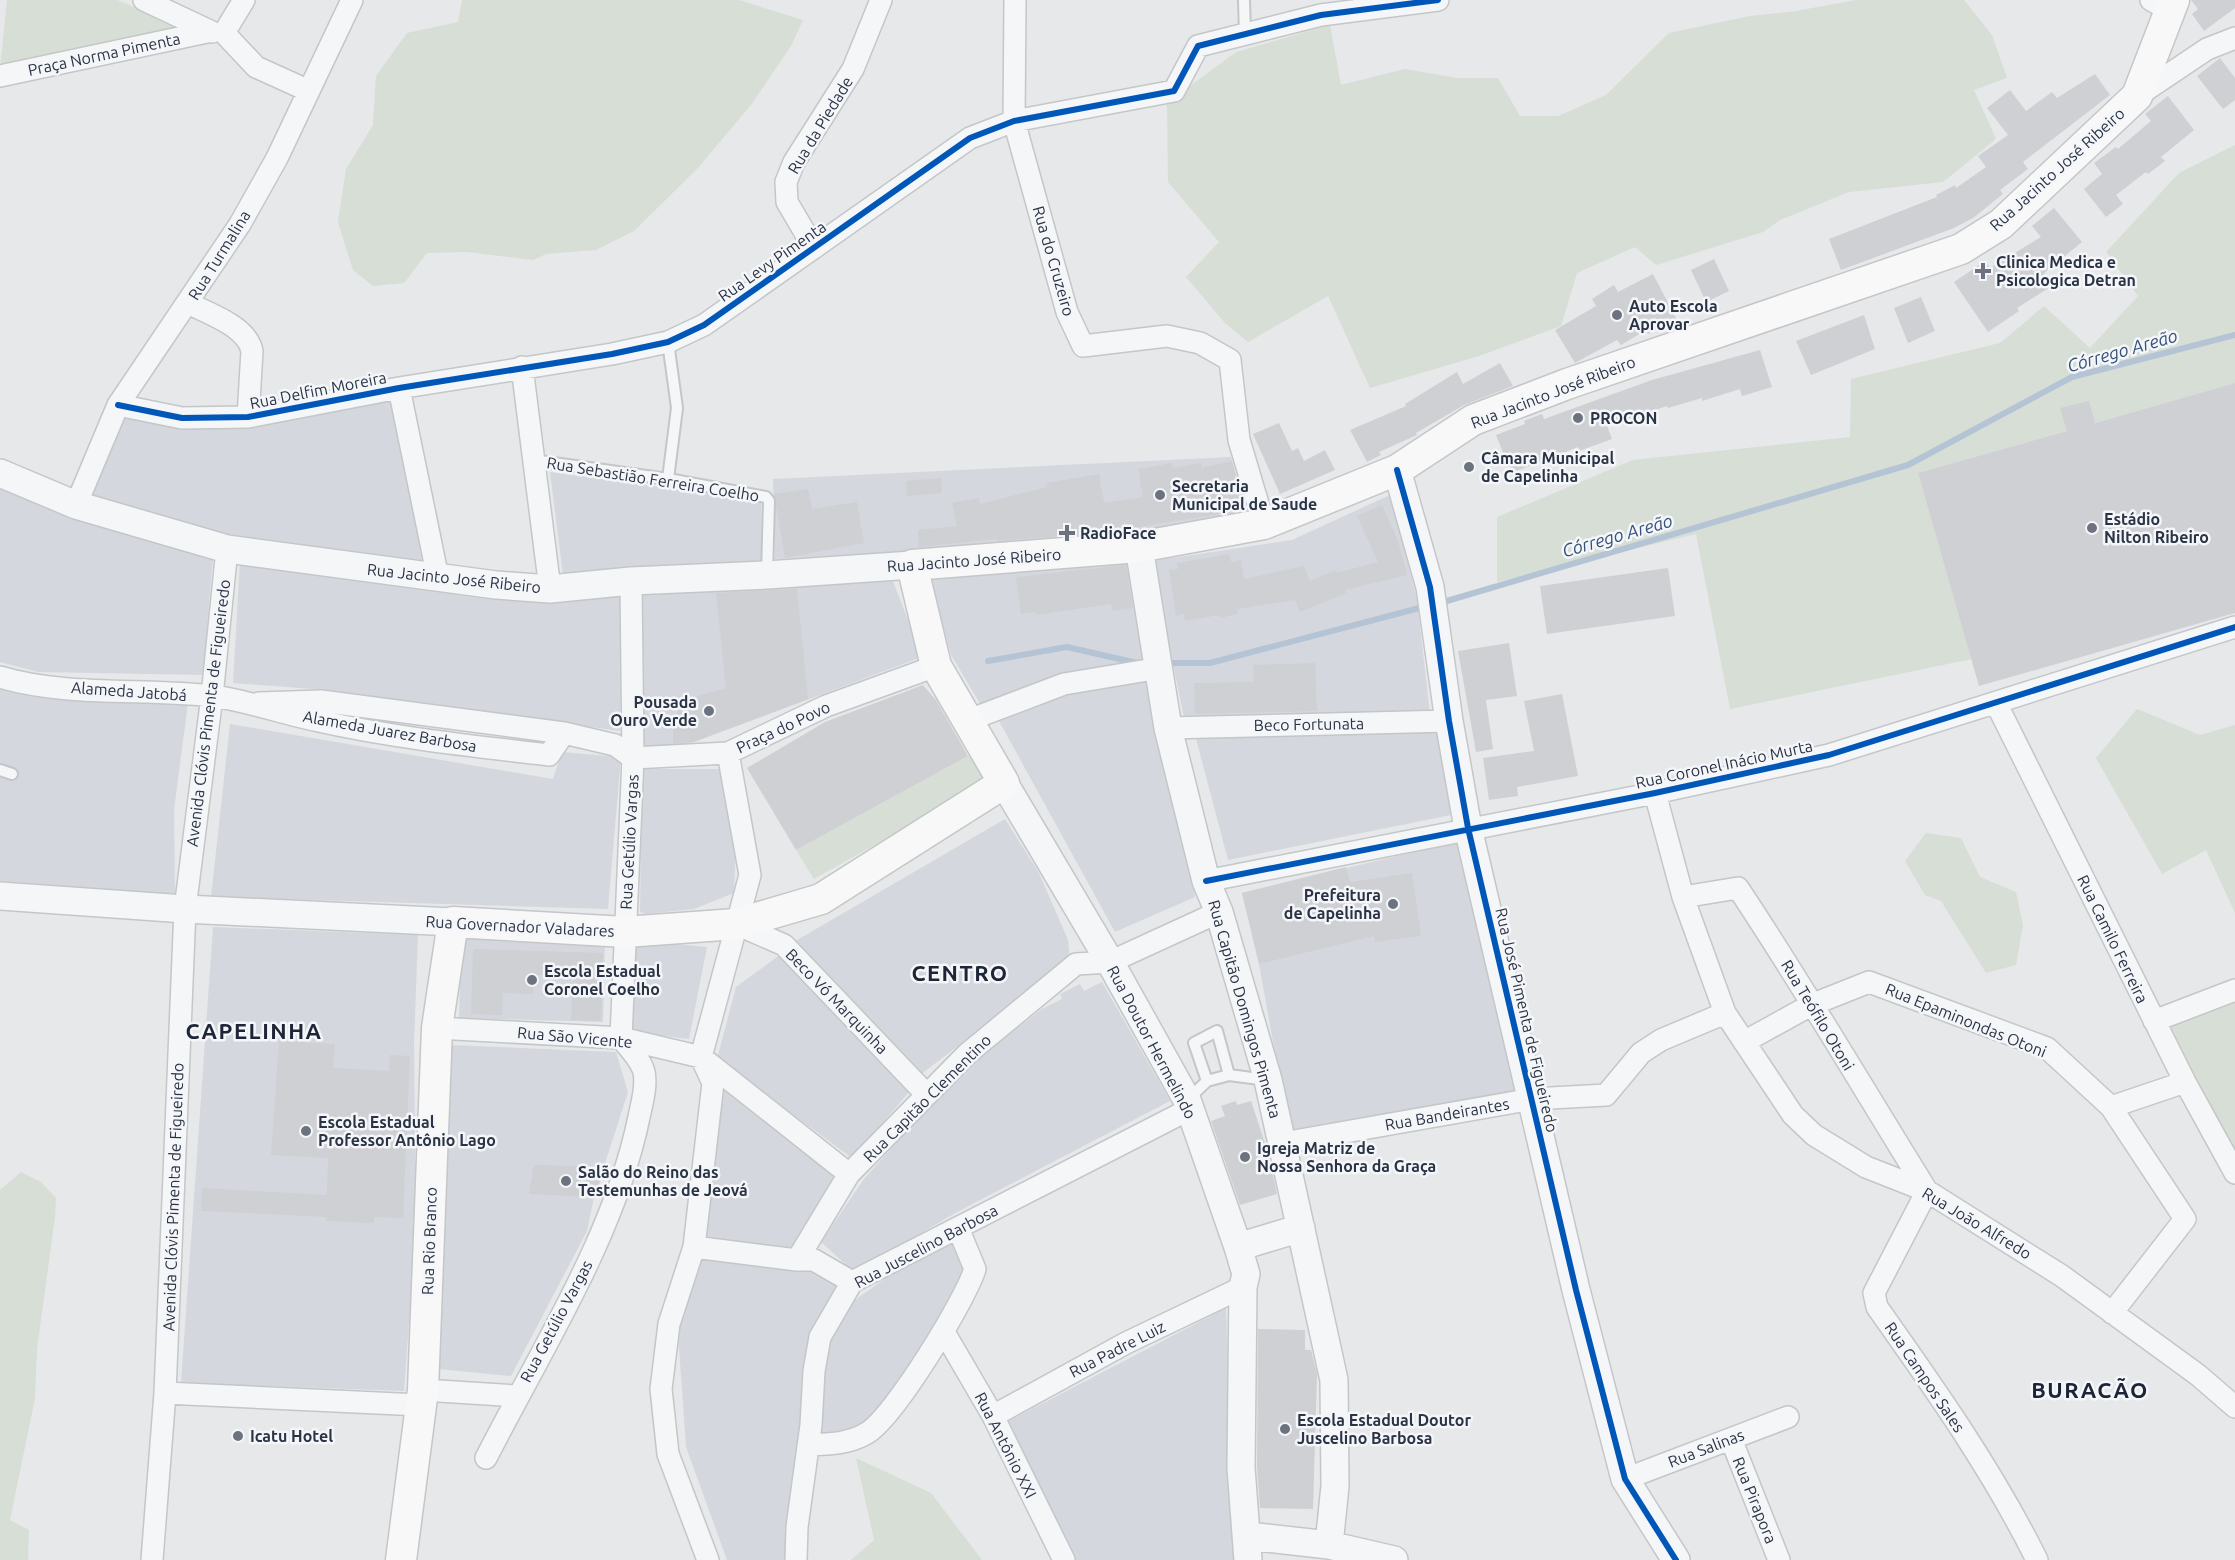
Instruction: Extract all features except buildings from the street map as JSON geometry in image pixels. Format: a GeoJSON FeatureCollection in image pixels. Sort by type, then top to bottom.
{"type":"FeatureCollection","features":[{"type":"Feature","properties":{"kind":"main road"},"geometry":{"type":"LineString","coordinates":[[2137,96],[2166,4]]}},
{"type":"Feature","properties":{"kind":"main road","name":"Rua Jacinto José Ribeiro"},"geometry":{"type":"LineString","coordinates":[[912,565],[1139,548],[1264,524],[1397,470],[1473,420],[1567,384],[1961,249],[2001,224],[2137,96]]}},
{"type":"Feature","properties":{"kind":"main road","name":"Rua Doutor Hermelindo"},"geometry":{"type":"LineString","coordinates":[[912,565],[936,666],[1004,783]]}},
{"type":"Feature","properties":{"kind":"main road","name":"Rua Governador Valadares"},"geometry":{"type":"LineString","coordinates":[[453,922],[625,932],[736,924],[821,899],[1004,783]]}},
{"type":"Feature","properties":{"kind":"main road","name":"Rua Rio Branco"},"geometry":{"type":"LineString","coordinates":[[401,1560],[422,1397],[437,1028],[453,922]]}},
{"type":"Feature","properties":{"kind":"street","name":"Praça Norma Pimenta"},"geometry":{"type":"LineString","coordinates":[[144,0],[216,32]]}},
{"type":"Feature","properties":{"kind":"street"},"geometry":{"type":"LineString","coordinates":[[243,0],[216,32],[256,67],[309,91]]}},
{"type":"Feature","properties":{"kind":"street","name":"Rua Turmalina"},"geometry":{"type":"LineString","coordinates":[[76,505],[118,405],[188,303],[245,214],[277,158],[352,0]]}},
{"type":"Feature","properties":{"kind":"street","name":"Rua da Piedade"},"geometry":{"type":"LineString","coordinates":[[814,248],[788,202],[786,182],[794,162],[853,69],[880,0]]}},
{"type":"Feature","properties":{"kind":"street","name":"Rua do Cruzeiro"},"geometry":{"type":"LineString","coordinates":[[1015,0],[1014,121],[1067,312],[1083,346],[1167,336],[1200,343],[1230,360],[1239,440],[1264,524]]}},
{"type":"Feature","properties":{"kind":"street"},"geometry":{"type":"LineString","coordinates":[[1245,35],[1322,15],[1426,1]]}},
{"type":"Feature","properties":{"kind":"street","name":"Praça Norma Pimenta"},"geometry":{"type":"LineString","coordinates":[[0,76],[216,32]]}},
{"type":"Feature","properties":{"kind":"street","name":"Rua Levy Pimenta"},"geometry":{"type":"LineString","coordinates":[[522,367],[612,354],[668,342],[704,325],[970,138],[1014,121],[1174,91],[1198,46],[1245,35]]}},
{"type":"Feature","properties":{"kind":"street"},"geometry":{"type":"LineString","coordinates":[[2137,96],[2207,49],[2235,38]]}},
{"type":"Feature","properties":{"kind":"street"},"geometry":{"type":"LineString","coordinates":[[188,303],[234,328],[250,343],[252,351],[248,417]]}},
{"type":"Feature","properties":{"kind":"street"},"geometry":{"type":"LineString","coordinates":[[522,367],[550,589]]}},
{"type":"Feature","properties":{"kind":"street","name":"Rua Delfim Moreira"},"geometry":{"type":"LineString","coordinates":[[118,405],[182,418],[248,417],[522,367]]}},
{"type":"Feature","properties":{"kind":"street"},"geometry":{"type":"LineString","coordinates":[[399,388],[438,578]]}},
{"type":"Feature","properties":{"kind":"street","name":"Rua José Pimenta de Figueiredo"},"geometry":{"type":"LineString","coordinates":[[1397,470],[1432,600],[1449,721],[1468,828],[1576,1290],[1625,1479],[1676,1560]]}},
{"type":"Feature","properties":{"kind":"street","name":"Rua Jacinto José Ribeiro"},"geometry":{"type":"LineString","coordinates":[[0,473],[76,505],[226,549],[438,578],[550,589],[631,581],[912,565]]}},
{"type":"Feature","properties":{"kind":"street","name":"Rua Capitão Domingos Pimenta"},"geometry":{"type":"LineString","coordinates":[[1139,548],[1168,728],[1206,881],[1219,912],[1268,1080],[1334,1380],[1335,1486],[1329,1545]]}},
{"type":"Feature","properties":{"kind":"street","name":"Avenida Clóvis Pimenta de Figueiredo"},"geometry":{"type":"LineString","coordinates":[[152,1560],[165,1393],[185,909],[212,696],[226,549]]}},
{"type":"Feature","properties":{"kind":"street","name":"Rua Getúlio Vargas"},"geometry":{"type":"LineString","coordinates":[[486,1458],[603,1232],[633,1149],[645,1085],[643,1070],[621,1038],[633,758],[631,581]]}},
{"type":"Feature","properties":{"kind":"street","name":"Rua Coronel Inácio Murta"},"geometry":{"type":"LineString","coordinates":[[1206,881],[1655,793],[1829,755],[2235,627]]}},
{"type":"Feature","properties":{"kind":"street"},"geometry":{"type":"LineString","coordinates":[[969,720],[1064,684],[1159,662]]}},
{"type":"Feature","properties":{"kind":"street","name":"Praça do Povo"},"geometry":{"type":"LineString","coordinates":[[701,1057],[750,875],[728,753],[826,706],[936,666]]}},
{"type":"Feature","properties":{"kind":"street","name":"Alameda Jatobá"},"geometry":{"type":"LineString","coordinates":[[0,677],[17,682],[97,690],[212,696],[259,703]]}},
{"type":"Feature","properties":{"kind":"street","name":"Alameda Juarez Barbosa"},"geometry":{"type":"LineString","coordinates":[[259,703],[321,701],[564,733],[615,745],[633,758]]}},
{"type":"Feature","properties":{"kind":"street","name":"Alameda Juarez Barbosa"},"geometry":{"type":"LineString","coordinates":[[259,703],[318,721],[450,744],[549,755],[564,733]]}},
{"type":"Feature","properties":{"kind":"street","name":"Rua Camilo Ferreira"},"geometry":{"type":"LineString","coordinates":[[1996,703],[2185,1083],[2235,1173]]}},
{"type":"Feature","properties":{"kind":"street"},"geometry":{"type":"LineString","coordinates":[[450,744],[454,718]]}},
{"type":"Feature","properties":{"kind":"street","name":"Beco Fortunata"},"geometry":{"type":"LineString","coordinates":[[1168,728],[1449,721]]}},
{"type":"Feature","properties":{"kind":"street"},"geometry":{"type":"LineString","coordinates":[[633,758],[728,753]]}},
{"type":"Feature","properties":{"kind":"street","name":"Rua Doutor Hermelindo"},"geometry":{"type":"LineString","coordinates":[[1004,783],[1110,962],[1188,1105],[1238,1247],[1246,1274],[1242,1287],[1241,1468],[1248,1548]]}},
{"type":"Feature","properties":{"kind":"street","name":"Rua João Alfredo"},"geometry":{"type":"LineString","coordinates":[[1655,793],[1683,897],[1725,1014],[1793,1115],[1814,1135],[1866,1167],[1927,1191],[2062,1276],[2198,1375],[2235,1407]]}},
{"type":"Feature","properties":{"kind":"street","name":"Rua Teófilo Otoni"},"geometry":{"type":"LineString","coordinates":[[1683,897],[1738,888],[1787,962],[1810,1005],[1927,1191]]}},
{"type":"Feature","properties":{"kind":"street","name":"Rua Governador Valadares"},"geometry":{"type":"LineString","coordinates":[[0,896],[185,909],[453,922]]}},
{"type":"Feature","properties":{"kind":"street","name":"Rua Capitão Clementino"},"geometry":{"type":"LineString","coordinates":[[797,1260],[849,1174],[967,1054],[1076,964],[1110,962],[1219,912]]}},
{"type":"Feature","properties":{"kind":"street","name":"Beco Vó Marquinha"},"geometry":{"type":"LineString","coordinates":[[736,924],[784,945],[927,1095]]}},
{"type":"Feature","properties":{"kind":"street","name":"Rua Epaminondas Otoni"},"geometry":{"type":"LineString","coordinates":[[1744,1042],[1810,1005],[1869,982],[2047,1048],[2111,1107],[2184,1219],[2112,1313]]}},
{"type":"Feature","properties":{"kind":"street"},"geometry":{"type":"LineString","coordinates":[[2154,1021],[2235,990]]}},
{"type":"Feature","properties":{"kind":"street","name":"Rua Bandeirantes"},"geometry":{"type":"LineString","coordinates":[[1283,1143],[1532,1099],[1606,1095],[1641,1053],[1661,1040],[1725,1014]]}},
{"type":"Feature","properties":{"kind":"street","name":"Rua São Vicente"},"geometry":{"type":"LineString","coordinates":[[437,1028],[621,1038],[701,1057],[849,1174]]}},
{"type":"Feature","properties":{"kind":"street"},"geometry":{"type":"LineString","coordinates":[[701,1057],[713,1083],[694,1247],[669,1324],[661,1389],[668,1454],[708,1560]]}},
{"type":"Feature","properties":{"kind":"street"},"geometry":{"type":"LineString","coordinates":[[2111,1107],[2185,1083]]}},
{"type":"Feature","properties":{"kind":"street","name":"Rua Juscelino Barbosa"},"geometry":{"type":"LineString","coordinates":[[796,1560],[797,1527],[809,1445],[814,1371],[820,1337],[852,1282],[1188,1105]]}},
{"type":"Feature","properties":{"kind":"street","name":"Rua Campos Sales"},"geometry":{"type":"LineString","coordinates":[[1927,1191],[1874,1293],[1877,1307],[1939,1394],[2017,1519],[2037,1560]]}},
{"type":"Feature","properties":{"kind":"street"},"geometry":{"type":"LineString","coordinates":[[809,1445],[851,1442],[869,1432],[888,1413],[944,1332],[975,1269],[958,1228]]}},
{"type":"Feature","properties":{"kind":"street"},"geometry":{"type":"LineString","coordinates":[[1238,1247],[1301,1228]]}},
{"type":"Feature","properties":{"kind":"street"},"geometry":{"type":"LineString","coordinates":[[694,1247],[797,1260],[814,1260],[852,1282]]}},
{"type":"Feature","properties":{"kind":"street","name":"Rua Padre Luiz"},"geometry":{"type":"LineString","coordinates":[[993,1416],[1126,1343],[1242,1287]]}},
{"type":"Feature","properties":{"kind":"street","name":"Rua Antônio XXI"},"geometry":{"type":"LineString","coordinates":[[944,1332],[993,1416],[1064,1560]]}},
{"type":"Feature","properties":{"kind":"street"},"geometry":{"type":"LineString","coordinates":[[165,1393],[422,1397],[517,1396]]}},
{"type":"Feature","properties":{"kind":"street","name":"Rua Salinas"},"geometry":{"type":"LineString","coordinates":[[1625,1479],[1788,1417]]}},
{"type":"Feature","properties":{"kind":"street","name":"Rua Pirapora"},"geometry":{"type":"LineString","coordinates":[[1731,1439],[1779,1560]]}},
{"type":"Feature","properties":{"kind":"street"},"geometry":{"type":"LineString","coordinates":[[1248,1548],[1329,1545],[1394,1560]]}},
{"type":"Feature","properties":{"kind":"lane"},"geometry":{"type":"LineString","coordinates":[[1244,0],[1245,35]]}},
{"type":"Feature","properties":{"kind":"lane"},"geometry":{"type":"LineString","coordinates":[[668,342],[678,408],[668,479]]}},
{"type":"Feature","properties":{"kind":"lane","name":"Rua Sebastião Ferreira Coelho"},"geometry":{"type":"LineString","coordinates":[[532,460],[668,479],[766,498],[769,501],[767,575]]}},
{"type":"Feature","properties":{"kind":"lane"},"geometry":{"type":"LineString","coordinates":[[0,770],[12,774]]}},
{"type":"Feature","properties":{"kind":"lane"},"geometry":{"type":"LineString","coordinates":[[1207,1081],[1194,1043],[1217,1032],[1229,1074]]}},
{"type":"Feature","properties":{"kind":"lane"},"geometry":{"type":"LineString","coordinates":[[1188,1105],[1207,1081],[1229,1074],[1268,1080]]}},
{"type":"Feature","properties":{"kind":"shaded area"},"geometry":{"type":"Polygon","coordinates":[[[7,0],[117,0],[185,28],[0,69],[7,0]]]}},
{"type":"Feature","properties":{"kind":"shaded area"},"geometry":{"type":"Polygon","coordinates":[[[462,0],[739,0],[803,20],[791,46],[751,105],[697,169],[634,231],[596,250],[546,254],[533,260],[467,252],[427,253],[404,283],[373,286],[353,270],[338,222],[346,169],[373,125],[376,76],[407,33],[458,22],[462,0]]]}},
{"type":"Feature","properties":{"kind":"shaded area"},"geometry":{"type":"Polygon","coordinates":[[[1856,0],[1964,0],[1992,35],[2007,78],[1974,90],[1996,139],[1943,182],[1849,192],[1780,220],[1763,232],[1656,265],[1635,247],[1577,273],[1561,326],[1479,356],[1370,388],[1328,296],[1248,342],[1225,323],[1186,277],[1219,242],[1168,182],[1167,103],[1236,52],[1330,25],[1341,85],[1405,69],[1457,78],[1498,78],[1520,116],[1558,116],[1606,95],[1669,33],[1750,16],[1796,11],[1856,0]]]}},
{"type":"Feature","properties":{"kind":"shaded area"},"geometry":{"type":"Polygon","coordinates":[[[2235,145],[2235,383],[1918,473],[1972,659],[1730,709],[1696,534],[1497,582],[1497,517],[1633,460],[1850,437],[1851,379],[2000,343],[2044,306],[2090,348],[2138,296],[2106,252],[2179,173],[2235,145]]]}},
{"type":"Feature","properties":{"kind":"shaded area"},"geometry":{"type":"Polygon","coordinates":[[[394,397],[429,569],[219,537],[88,495],[124,414],[394,397]]]}},
{"type":"Feature","properties":{"kind":"shaded area"},"geometry":{"type":"Polygon","coordinates":[[[1231,457],[1248,514],[1106,540],[775,559],[773,479],[1231,457]]]}},
{"type":"Feature","properties":{"kind":"shaded area"},"geometry":{"type":"Polygon","coordinates":[[[550,472],[761,501],[762,562],[563,575],[550,472]]]}},
{"type":"Feature","properties":{"kind":"shaded area"},"geometry":{"type":"Polygon","coordinates":[[[0,488],[72,519],[213,557],[203,675],[38,672],[0,662],[0,488]]]}},
{"type":"Feature","properties":{"kind":"shaded area"},"geometry":{"type":"Polygon","coordinates":[[[1392,494],[1417,600],[1430,714],[1184,718],[1152,561],[1292,540],[1392,494]]]}},
{"type":"Feature","properties":{"kind":"shaded area"},"geometry":{"type":"Polygon","coordinates":[[[1129,559],[1144,663],[982,707],[951,655],[929,575],[1129,559]]]}},
{"type":"Feature","properties":{"kind":"shaded area"},"geometry":{"type":"Polygon","coordinates":[[[240,561],[622,595],[620,731],[326,690],[233,683],[240,561]]]}},
{"type":"Feature","properties":{"kind":"shaded area"},"geometry":{"type":"Polygon","coordinates":[[[891,576],[922,657],[673,750],[641,750],[640,593],[891,576]]]}},
{"type":"Feature","properties":{"kind":"shaded area"},"geometry":{"type":"Polygon","coordinates":[[[1153,677],[1195,897],[1115,932],[999,721],[1068,690],[1153,677]]]}},
{"type":"Feature","properties":{"kind":"shaded area"},"geometry":{"type":"Polygon","coordinates":[[[0,685],[188,703],[174,810],[175,894],[0,881],[0,685]]]}},
{"type":"Feature","properties":{"kind":"shaded area"},"geometry":{"type":"Polygon","coordinates":[[[2137,709],[2200,735],[2235,725],[2235,913],[2206,850],[2162,874],[2096,758],[2137,709]]]}},
{"type":"Feature","properties":{"kind":"shaded area"},"geometry":{"type":"Polygon","coordinates":[[[230,724],[553,779],[562,752],[621,757],[608,909],[211,897],[230,724]]]}},
{"type":"Feature","properties":{"kind":"shaded area"},"geometry":{"type":"Polygon","coordinates":[[[1439,731],[1456,814],[1228,860],[1195,735],[1439,731]]]}},
{"type":"Feature","properties":{"kind":"shaded area"},"geometry":{"type":"Polygon","coordinates":[[[972,754],[988,781],[814,879],[796,850],[972,754]]]}},
{"type":"Feature","properties":{"kind":"shaded area"},"geometry":{"type":"Polygon","coordinates":[[[642,769],[721,769],[736,835],[734,893],[694,909],[646,914],[640,912],[642,769]]]}},
{"type":"Feature","properties":{"kind":"shaded area"},"geometry":{"type":"Polygon","coordinates":[[[1005,819],[1039,873],[1068,940],[1070,960],[920,1075],[792,943],[1005,819]]]}},
{"type":"Feature","properties":{"kind":"shaded area"},"geometry":{"type":"Polygon","coordinates":[[[1926,833],[1961,838],[1980,877],[2016,892],[2023,925],[2016,965],[1986,973],[1941,901],[1925,895],[1905,861],[1926,833]]]}},
{"type":"Feature","properties":{"kind":"shaded area"},"geometry":{"type":"Polygon","coordinates":[[[1456,842],[1521,1089],[1289,1130],[1259,964],[1242,893],[1456,842]]]}},
{"type":"Feature","properties":{"kind":"shaded area"},"geometry":{"type":"Polygon","coordinates":[[[213,927],[418,935],[414,1043],[416,1228],[404,1391],[181,1383],[213,927]]]}},
{"type":"Feature","properties":{"kind":"shaded area","name":"Escola Estadual Coronel Coelho"},"geometry":{"type":"Polygon","coordinates":[[[461,938],[605,943],[603,1022],[459,1018],[461,938]]]}},
{"type":"Feature","properties":{"kind":"shaded area"},"geometry":{"type":"Polygon","coordinates":[[[634,940],[707,947],[689,1039],[627,1031],[634,940]]]}},
{"type":"Feature","properties":{"kind":"shaded area"},"geometry":{"type":"Polygon","coordinates":[[[781,954],[910,1091],[852,1158],[717,1059],[736,987],[781,954]]]}},
{"type":"Feature","properties":{"kind":"shaded area"},"geometry":{"type":"Polygon","coordinates":[[[1102,982],[1170,1101],[957,1212],[854,1272],[821,1242],[864,1179],[959,1073],[1042,1009],[1062,999],[1060,994],[1080,984],[1084,991],[1102,982]]]}},
{"type":"Feature","properties":{"kind":"shaded area"},"geometry":{"type":"Polygon","coordinates":[[[2235,996],[2235,1153],[2164,1024],[2235,996]]]}},
{"type":"Feature","properties":{"kind":"shaded area"},"geometry":{"type":"Polygon","coordinates":[[[451,1045],[616,1052],[628,1092],[594,1197],[587,1231],[511,1376],[438,1369],[451,1045]]]}},
{"type":"Feature","properties":{"kind":"shaded area"},"geometry":{"type":"Polygon","coordinates":[[[719,1083],[838,1174],[792,1250],[701,1236],[719,1083]]]}},
{"type":"Feature","properties":{"kind":"shaded area"},"geometry":{"type":"Polygon","coordinates":[[[21,1172],[41,1182],[56,1198],[55,1217],[37,1349],[35,1398],[10,1520],[29,1530],[28,1560],[0,1560],[0,1190],[21,1172]]]}},
{"type":"Feature","properties":{"kind":"shaded area"},"geometry":{"type":"Polygon","coordinates":[[[956,1238],[968,1267],[929,1338],[870,1426],[815,1438],[819,1375],[838,1312],[892,1274],[956,1238]]]}},
{"type":"Feature","properties":{"kind":"shaded area"},"geometry":{"type":"Polygon","coordinates":[[[701,1256],[812,1269],[840,1283],[789,1560],[727,1560],[686,1447],[678,1334],[701,1256]]]}},
{"type":"Feature","properties":{"kind":"shaded area"},"geometry":{"type":"Polygon","coordinates":[[[1226,1308],[1234,1560],[1075,1560],[1009,1421],[1226,1308]]]}},
{"type":"Feature","properties":{"kind":"shaded area"},"geometry":{"type":"Polygon","coordinates":[[[856,1458],[931,1493],[982,1560],[851,1560],[874,1540],[856,1458]]]}},
{"type":"Feature","properties":{"kind":"waterway","name":"Córrego Areão"},"geometry":{"type":"LineString","coordinates":[[1440,603],[1908,465],[2072,377],[2235,335]]}},
{"type":"Feature","properties":{"kind":"waterway","name":"Córrego Areão"},"geometry":{"type":"LineString","coordinates":[[1165,663],[1210,663],[1427,606]]}},
{"type":"Feature","properties":{"kind":"waterway","name":"Córrego Areão"},"geometry":{"type":"LineString","coordinates":[[988,661],[1067,647],[1137,663]]}},
{"type":"Feature","properties":{"kind":"cycle path"},"geometry":{"type":"LineString","coordinates":[[118,405],[182,418],[248,417],[399,388],[612,354],[668,342],[704,325],[970,138],[1014,121],[1174,91],[1198,46],[1321,15],[1438,0]]}},
{"type":"Feature","properties":{"kind":"cycle path"},"geometry":{"type":"LineString","coordinates":[[1397,470],[1430,587],[1449,721],[1468,828],[1576,1290],[1625,1479],[1676,1560]]}},
{"type":"Feature","properties":{"kind":"cycle path"},"geometry":{"type":"LineString","coordinates":[[1206,881],[1655,793],[1829,755],[2235,627]]}},
{"type":"Feature","properties":{"kind":"place","name":"Clinica Medica e Psicologica Detran"},"geometry":{"type":"Point","coordinates":[1983,271]}},
{"type":"Feature","properties":{"kind":"place","name":"Auto Escola Aprovar"},"geometry":{"type":"Point","coordinates":[1617,315]}},
{"type":"Feature","properties":{"kind":"place","name":"PROCON"},"geometry":{"type":"Point","coordinates":[1578,418]}},
{"type":"Feature","properties":{"kind":"place","name":"Câmara Municipal de Capelinha"},"geometry":{"type":"Point","coordinates":[1469,467]}},
{"type":"Feature","properties":{"kind":"place","name":"Secretaria Municipal de Saude"},"geometry":{"type":"Point","coordinates":[1160,495]}},
{"type":"Feature","properties":{"kind":"place","name":"Estádio Nilton Ribeiro"},"geometry":{"type":"Point","coordinates":[2092,528]}},
{"type":"Feature","properties":{"kind":"place","name":"RadioFace"},"geometry":{"type":"Point","coordinates":[1067,533]}},
{"type":"Feature","properties":{"kind":"place","name":"Pousada Ouro Verde"},"geometry":{"type":"Point","coordinates":[709,711]}},
{"type":"Feature","properties":{"kind":"place","name":"Prefeitura de Capelinha"},"geometry":{"type":"Point","coordinates":[1393,904]}},
{"type":"Feature","properties":{"kind":"place","name":"Escola Estadual Coronel Coelho"},"geometry":{"type":"Point","coordinates":[532,980]}},
{"type":"Feature","properties":{"kind":"place","name":"Escola Estadual Professor Antônio Lago"},"geometry":{"type":"Point","coordinates":[306,1131]}},
{"type":"Feature","properties":{"kind":"place","name":"Igreja Matriz de Nossa Senhora da Graça"},"geometry":{"type":"Point","coordinates":[1245,1157]}},
{"type":"Feature","properties":{"kind":"place","name":"Salão do Reino das Testemunhas de Jeová"},"geometry":{"type":"Point","coordinates":[566,1181]}},
{"type":"Feature","properties":{"kind":"place","name":"Escola Estadual Doutor Juscelino Barbosa"},"geometry":{"type":"Point","coordinates":[1285,1429]}},
{"type":"Feature","properties":{"kind":"place","name":"Icatu Hotel"},"geometry":{"type":"Point","coordinates":[238,1436]}},
{"type":"Feature","properties":{"kind":"district","name":"CENTRO"},"geometry":{"type":"Point","coordinates":[960,972]}},
{"type":"Feature","properties":{"kind":"district","name":"CAPELINHA"},"geometry":{"type":"Point","coordinates":[254,1030]}},
{"type":"Feature","properties":{"kind":"district","name":"BURACÃO"},"geometry":{"type":"Point","coordinates":[2090,1389]}}]}
